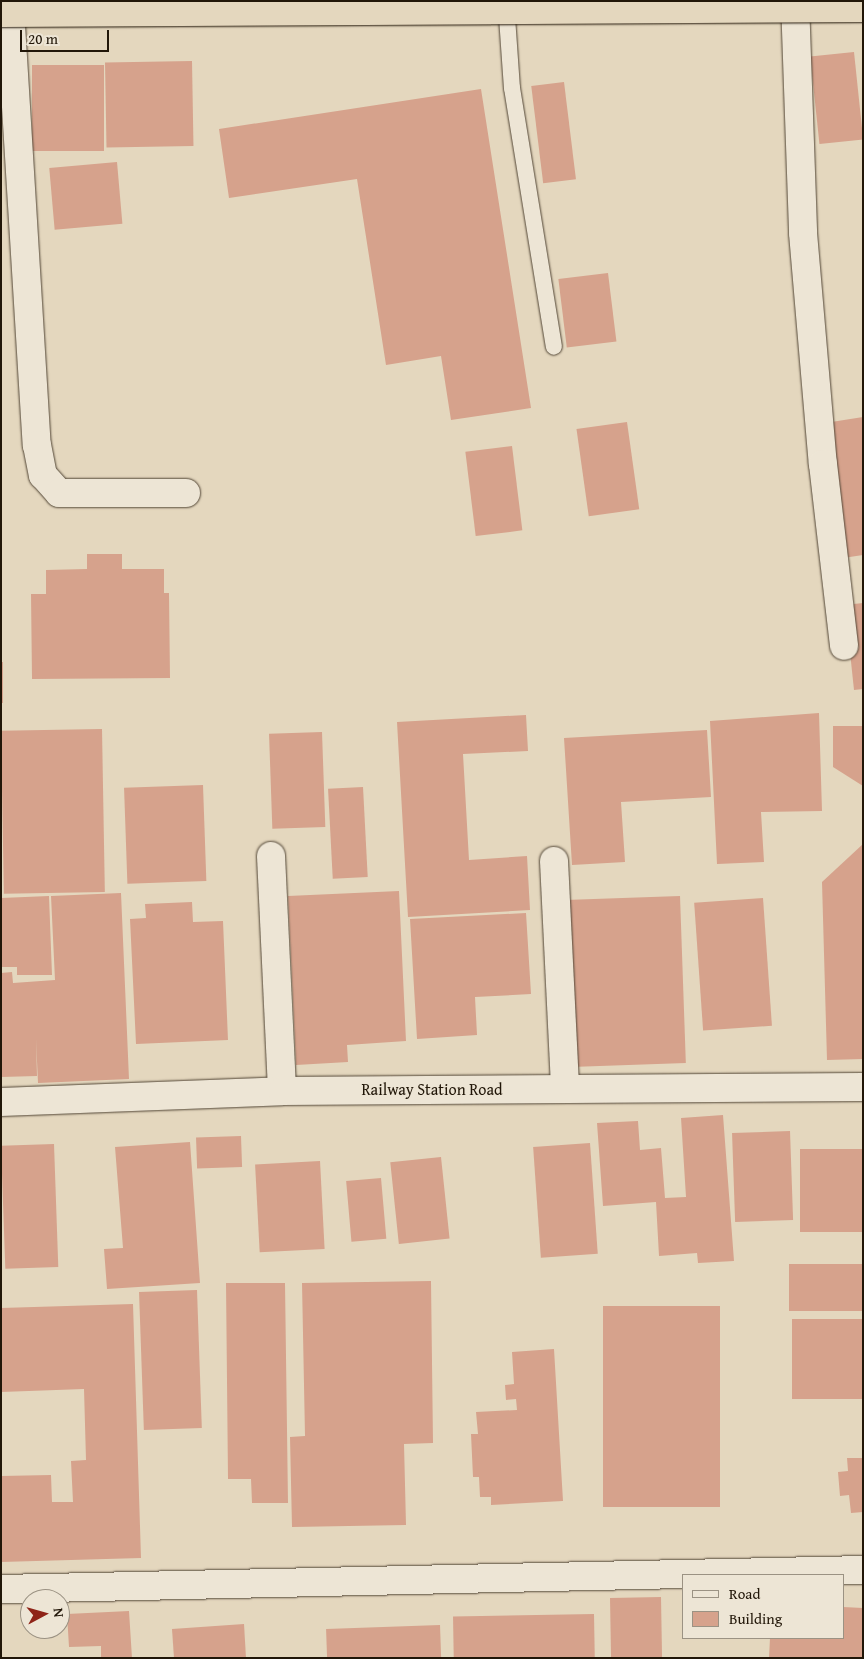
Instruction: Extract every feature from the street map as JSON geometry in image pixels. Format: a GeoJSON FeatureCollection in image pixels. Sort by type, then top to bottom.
{"type":"FeatureCollection","features":[{"type":"Feature","properties":{"kind":"highway"},"geometry":{"type":"LineString","coordinates":[[6,19],[863,8]]}},
{"type":"Feature","properties":{"kind":"street"},"geometry":{"type":"LineString","coordinates":[[795,1],[804,233],[823,464],[844,646]]}},
{"type":"Feature","properties":{"kind":"street"},"geometry":{"type":"LineString","coordinates":[[6,19],[37,445],[43,475],[59,493],[186,493]]}},
{"type":"Feature","properties":{"kind":"street"},"geometry":{"type":"LineString","coordinates":[[271,856],[282,1091]]}},
{"type":"Feature","properties":{"kind":"street"},"geometry":{"type":"LineString","coordinates":[[554,861],[565,1088]]}},
{"type":"Feature","properties":{"kind":"street","name":"Railway Station Road"},"geometry":{"type":"LineString","coordinates":[[1,1102],[282,1091],[863,1087]]}},
{"type":"Feature","properties":{"kind":"street"},"geometry":{"type":"LineString","coordinates":[[1,1589],[863,1570]]}},
{"type":"Feature","properties":{"kind":"lane"},"geometry":{"type":"LineString","coordinates":[[507,17],[512,88],[554,347]]}},
{"type":"Feature","properties":{"kind":"building"},"geometry":{"type":"Polygon","coordinates":[[[854,52],[863,140],[819,144],[810,57],[854,52]]]}},
{"type":"Feature","properties":{"kind":"building"},"geometry":{"type":"Polygon","coordinates":[[[192,61],[193,146],[106,148],[105,63],[192,61]]]}},
{"type":"Feature","properties":{"kind":"building"},"geometry":{"type":"Polygon","coordinates":[[[32,65],[104,65],[104,151],[32,151],[32,65]]]}},
{"type":"Feature","properties":{"kind":"building"},"geometry":{"type":"Polygon","coordinates":[[[564,82],[576,179],[543,183],[531,86],[564,82]]]}},
{"type":"Feature","properties":{"kind":"building"},"geometry":{"type":"Polygon","coordinates":[[[481,89],[531,408],[451,420],[441,356],[386,365],[357,179],[229,198],[219,129],[481,89]]]}},
{"type":"Feature","properties":{"kind":"building"},"geometry":{"type":"Polygon","coordinates":[[[117,162],[122,224],[55,230],[49,168],[117,162]]]}},
{"type":"Feature","properties":{"kind":"building"},"geometry":{"type":"Polygon","coordinates":[[[608,273],[616,341],[567,348],[558,279],[608,273]]]}},
{"type":"Feature","properties":{"kind":"building"},"geometry":{"type":"Polygon","coordinates":[[[863,417],[863,555],[843,558],[825,423],[863,417]]]}},
{"type":"Feature","properties":{"kind":"building"},"geometry":{"type":"Polygon","coordinates":[[[627,422],[639,509],[589,516],[576,429],[627,422]]]}},
{"type":"Feature","properties":{"kind":"building"},"geometry":{"type":"Polygon","coordinates":[[[512,446],[522,530],[476,536],[465,452],[512,446]]]}},
{"type":"Feature","properties":{"kind":"building"},"geometry":{"type":"Polygon","coordinates":[[[87,554],[122,554],[122,569],[164,569],[164,593],[169,593],[170,678],[32,679],[31,594],[46,594],[46,570],[87,569],[87,554]]]}},
{"type":"Feature","properties":{"kind":"building"},"geometry":{"type":"Polygon","coordinates":[[[863,603],[863,689],[854,690],[845,605],[863,603]]]}},
{"type":"Feature","properties":{"kind":"building"},"geometry":{"type":"Polygon","coordinates":[[[1,662],[3,662],[3,703],[1,703],[1,662]]]}},
{"type":"Feature","properties":{"kind":"building"},"geometry":{"type":"Polygon","coordinates":[[[819,713],[822,811],[761,812],[764,862],[717,864],[710,721],[819,713]]]}},
{"type":"Feature","properties":{"kind":"building"},"geometry":{"type":"Polygon","coordinates":[[[526,715],[528,751],[463,754],[469,860],[527,856],[530,910],[408,917],[397,722],[526,715]]]}},
{"type":"Feature","properties":{"kind":"building"},"geometry":{"type":"Polygon","coordinates":[[[833,726],[863,726],[863,786],[833,767],[833,726]]]}},
{"type":"Feature","properties":{"kind":"building"},"geometry":{"type":"Polygon","coordinates":[[[102,729],[105,892],[4,894],[1,731],[102,729]]]}},
{"type":"Feature","properties":{"kind":"building"},"geometry":{"type":"Polygon","coordinates":[[[707,730],[711,797],[621,802],[625,862],[572,865],[564,738],[707,730]]]}},
{"type":"Feature","properties":{"kind":"building"},"geometry":{"type":"Polygon","coordinates":[[[322,732],[325,827],[272,829],[269,734],[322,732]]]}},
{"type":"Feature","properties":{"kind":"building"},"geometry":{"type":"Polygon","coordinates":[[[203,785],[206,881],[127,884],[124,788],[203,785]]]}},
{"type":"Feature","properties":{"kind":"building"},"geometry":{"type":"Polygon","coordinates":[[[363,787],[368,877],[333,879],[328,789],[363,787]]]}},
{"type":"Feature","properties":{"kind":"building"},"geometry":{"type":"Polygon","coordinates":[[[863,844],[863,1059],[827,1060],[822,882],[863,844]]]}},
{"type":"Feature","properties":{"kind":"building"},"geometry":{"type":"Polygon","coordinates":[[[399,891],[406,1041],[347,1045],[348,1062],[296,1065],[288,896],[399,891]]]}},
{"type":"Feature","properties":{"kind":"building"},"geometry":{"type":"Polygon","coordinates":[[[121,893],[129,1079],[38,1083],[36,1039],[37,1076],[1,1077],[1,973],[12,972],[13,983],[55,980],[51,896],[121,893]]]}},
{"type":"Feature","properties":{"kind":"building"},"geometry":{"type":"Polygon","coordinates":[[[49,896],[52,975],[17,975],[17,967],[1,967],[1,898],[49,896]]]}},
{"type":"Feature","properties":{"kind":"building"},"geometry":{"type":"Polygon","coordinates":[[[680,896],[686,1063],[571,1067],[565,900],[680,896]]]}},
{"type":"Feature","properties":{"kind":"building"},"geometry":{"type":"Polygon","coordinates":[[[763,898],[772,1026],[703,1031],[694,903],[763,898]]]}},
{"type":"Feature","properties":{"kind":"building"},"geometry":{"type":"Polygon","coordinates":[[[192,902],[193,922],[223,921],[228,1040],[136,1044],[130,919],[146,918],[145,904],[192,902]]]}},
{"type":"Feature","properties":{"kind":"building"},"geometry":{"type":"Polygon","coordinates":[[[526,913],[531,994],[475,997],[477,1035],[417,1039],[410,919],[526,913]]]}},
{"type":"Feature","properties":{"kind":"building"},"geometry":{"type":"Polygon","coordinates":[[[723,1115],[734,1261],[698,1263],[697,1253],[659,1256],[656,1202],[603,1206],[597,1123],[638,1121],[640,1150],[661,1148],[665,1198],[686,1197],[681,1118],[723,1115]]]}},
{"type":"Feature","properties":{"kind":"building"},"geometry":{"type":"Polygon","coordinates":[[[790,1131],[793,1220],[735,1222],[732,1133],[790,1131]]]}},
{"type":"Feature","properties":{"kind":"building"},"geometry":{"type":"Polygon","coordinates":[[[241,1136],[242,1167],[197,1169],[196,1138],[241,1136]]]}},
{"type":"Feature","properties":{"kind":"building"},"geometry":{"type":"Polygon","coordinates":[[[190,1142],[200,1283],[107,1289],[104,1249],[123,1248],[115,1147],[190,1142]]]}},
{"type":"Feature","properties":{"kind":"building"},"geometry":{"type":"Polygon","coordinates":[[[590,1143],[598,1254],[541,1258],[533,1147],[590,1143]]]}},
{"type":"Feature","properties":{"kind":"building"},"geometry":{"type":"Polygon","coordinates":[[[54,1144],[58,1267],[5,1269],[1,1146],[54,1144]]]}},
{"type":"Feature","properties":{"kind":"building"},"geometry":{"type":"Polygon","coordinates":[[[800,1149],[863,1149],[863,1232],[800,1232],[800,1149]]]}},
{"type":"Feature","properties":{"kind":"building"},"geometry":{"type":"Polygon","coordinates":[[[441,1157],[450,1239],[399,1244],[390,1162],[441,1157]]]}},
{"type":"Feature","properties":{"kind":"building"},"geometry":{"type":"Polygon","coordinates":[[[320,1161],[325,1249],[260,1252],[255,1164],[320,1161]]]}},
{"type":"Feature","properties":{"kind":"building"},"geometry":{"type":"Polygon","coordinates":[[[381,1178],[386,1239],[351,1242],[346,1181],[381,1178]]]}},
{"type":"Feature","properties":{"kind":"building"},"geometry":{"type":"Polygon","coordinates":[[[789,1264],[863,1264],[863,1311],[789,1311],[789,1264]]]}},
{"type":"Feature","properties":{"kind":"building"},"geometry":{"type":"Polygon","coordinates":[[[431,1281],[433,1443],[404,1444],[406,1525],[292,1527],[290,1437],[305,1436],[302,1283],[431,1281]]]}},
{"type":"Feature","properties":{"kind":"building"},"geometry":{"type":"Polygon","coordinates":[[[226,1283],[285,1283],[288,1503],[252,1503],[251,1479],[228,1479],[226,1283]]]}},
{"type":"Feature","properties":{"kind":"building"},"geometry":{"type":"Polygon","coordinates":[[[197,1290],[202,1428],[144,1430],[139,1292],[197,1290]]]}},
{"type":"Feature","properties":{"kind":"building"},"geometry":{"type":"Polygon","coordinates":[[[133,1304],[141,1558],[1,1562],[1,1476],[51,1475],[52,1502],[73,1502],[71,1461],[86,1460],[84,1389],[1,1392],[1,1308],[133,1304]]]}},
{"type":"Feature","properties":{"kind":"building"},"geometry":{"type":"Polygon","coordinates":[[[603,1306],[720,1306],[720,1507],[603,1507],[603,1306]]]}},
{"type":"Feature","properties":{"kind":"building"},"geometry":{"type":"Polygon","coordinates":[[[792,1319],[863,1319],[863,1399],[792,1399],[792,1319]]]}},
{"type":"Feature","properties":{"kind":"building"},"geometry":{"type":"Polygon","coordinates":[[[554,1349],[563,1501],[491,1505],[491,1497],[480,1497],[479,1477],[473,1477],[471,1434],[478,1434],[476,1412],[517,1410],[516,1399],[506,1400],[505,1385],[514,1384],[512,1352],[554,1349]]]}},
{"type":"Feature","properties":{"kind":"building"},"geometry":{"type":"Polygon","coordinates":[[[847,1458],[863,1458],[863,1512],[851,1513],[849,1495],[840,1496],[838,1472],[848,1471],[847,1458]]]}},
{"type":"Feature","properties":{"kind":"building"},"geometry":{"type":"Polygon","coordinates":[[[661,1597],[662,1658],[611,1658],[610,1598],[661,1597]]]}},
{"type":"Feature","properties":{"kind":"building"},"geometry":{"type":"Polygon","coordinates":[[[844,1607],[863,1608],[862,1658],[769,1658],[770,1639],[844,1639],[844,1607]]]}},
{"type":"Feature","properties":{"kind":"building"},"geometry":{"type":"Polygon","coordinates":[[[129,1611],[132,1658],[101,1658],[101,1646],[69,1647],[70,1614],[129,1611]]]}},
{"type":"Feature","properties":{"kind":"building"},"geometry":{"type":"Polygon","coordinates":[[[594,1614],[595,1658],[454,1658],[453,1616],[594,1614]]]}},
{"type":"Feature","properties":{"kind":"building"},"geometry":{"type":"Polygon","coordinates":[[[244,1624],[246,1658],[174,1658],[172,1629],[244,1624]]]}},
{"type":"Feature","properties":{"kind":"building"},"geometry":{"type":"Polygon","coordinates":[[[440,1625],[441,1658],[327,1658],[326,1629],[440,1625]]]}}]}
